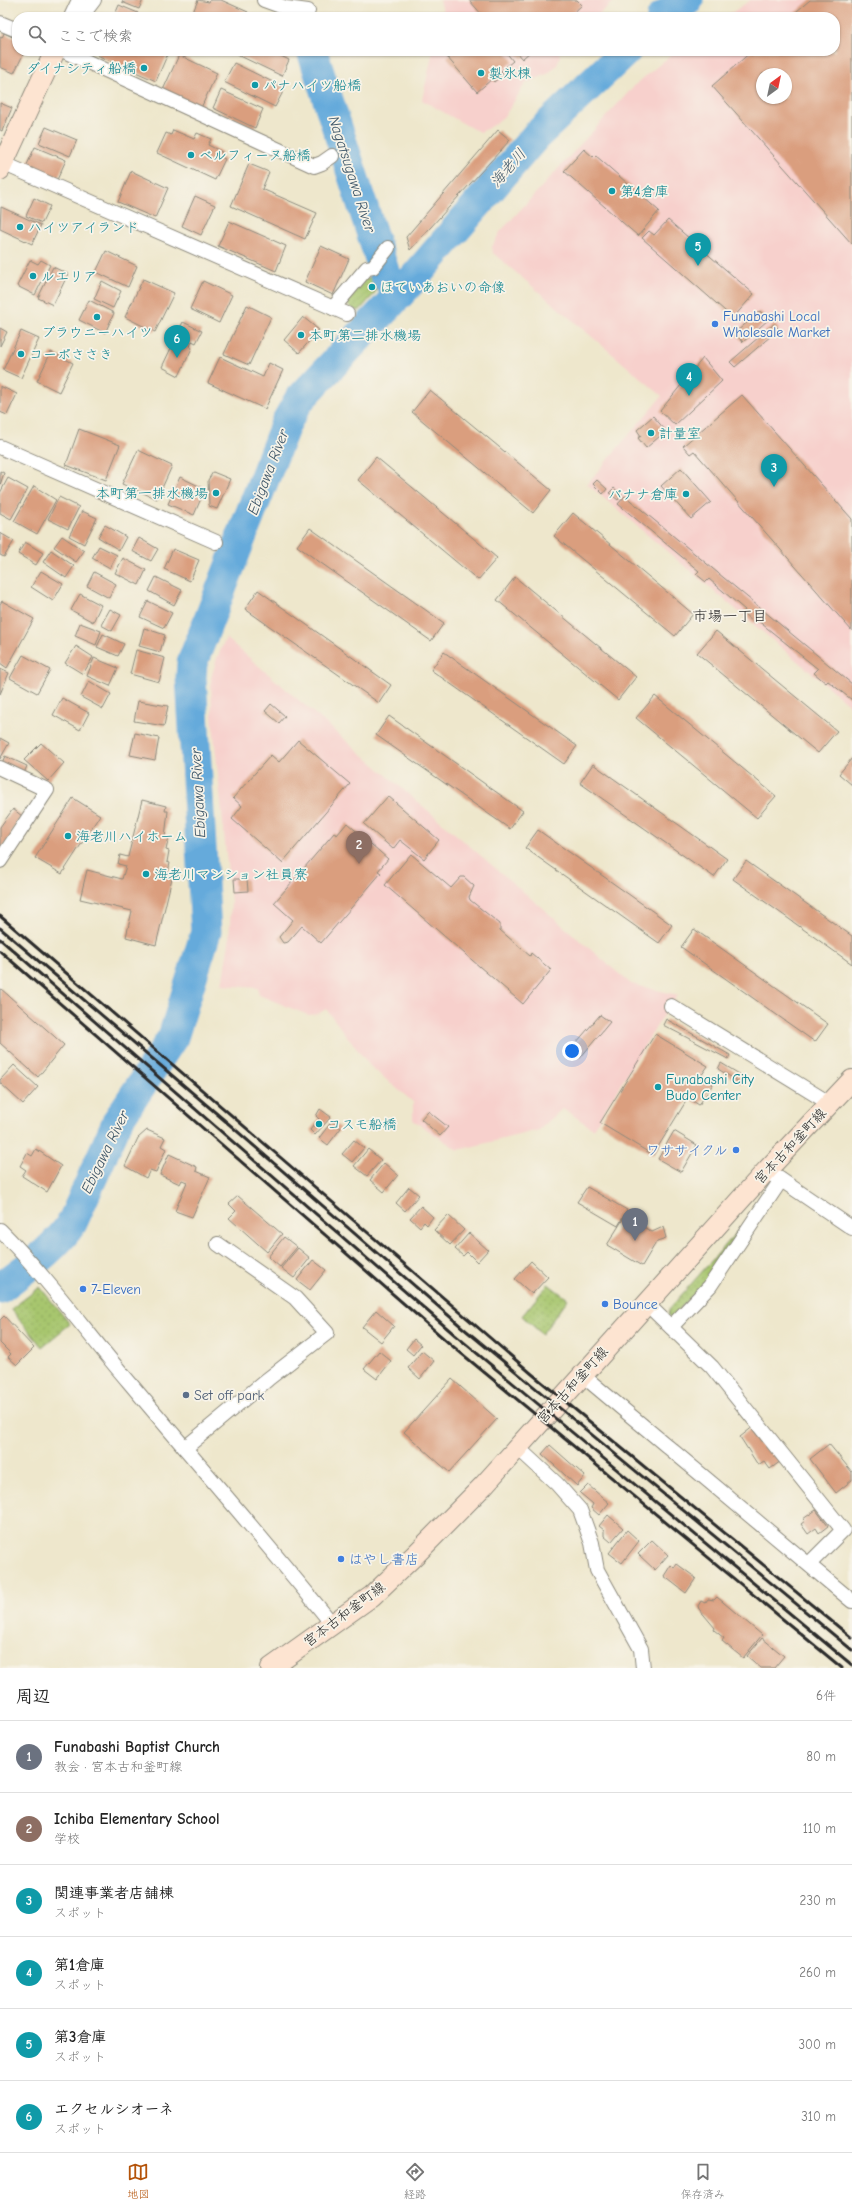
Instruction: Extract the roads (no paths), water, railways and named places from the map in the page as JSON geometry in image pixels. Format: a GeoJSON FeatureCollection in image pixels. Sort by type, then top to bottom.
{"type":"FeatureCollection","features":[{"type":"Feature","properties":{"kind":"street"},"geometry":{"type":"LineString","coordinates":[[73,12],[79,0]]}},
{"type":"Feature","properties":{"kind":"street"},"geometry":{"type":"LineString","coordinates":[[85,12],[94,0]]}},
{"type":"Feature","properties":{"kind":"street"},"geometry":{"type":"LineString","coordinates":[[264,0],[291,9],[308,11]]}},
{"type":"Feature","properties":{"kind":"street"},"geometry":{"type":"LineString","coordinates":[[0,23],[12,28]]}},
{"type":"Feature","properties":{"kind":"street"},"geometry":{"type":"LineString","coordinates":[[53,56],[1,165],[347,314]]}},
{"type":"Feature","properties":{"kind":"street"},"geometry":{"type":"LineString","coordinates":[[75,56],[314,166],[322,163],[332,156]]}},
{"type":"Feature","properties":{"kind":"street"},"geometry":{"type":"LineString","coordinates":[[333,308],[367,268],[373,267],[387,250]]}},
{"type":"Feature","properties":{"kind":"street"},"geometry":{"type":"LineString","coordinates":[[0,447],[216,542]]}},
{"type":"Feature","properties":{"kind":"street"},"geometry":{"type":"LineString","coordinates":[[0,768],[47,790],[0,861]]}},
{"type":"Feature","properties":{"kind":"street"},"geometry":{"type":"LineString","coordinates":[[671,1006],[829,1103]]}},
{"type":"Feature","properties":{"kind":"street","name":"宮本古和釜町線"},"geometry":{"type":"LineString","coordinates":[[271,1668],[372,1596],[416,1554],[517,1447],[646,1303],[774,1175],[829,1103],[852,1080]]}},
{"type":"Feature","properties":{"kind":"street"},"geometry":{"type":"LineString","coordinates":[[671,1327],[710,1286],[774,1175],[852,1228]]}},
{"type":"Feature","properties":{"kind":"street"},"geometry":{"type":"LineString","coordinates":[[0,1230],[22,1253],[185,1448],[273,1550],[333,1625]]}},
{"type":"Feature","properties":{"kind":"street"},"geometry":{"type":"LineString","coordinates":[[185,1448],[268,1379],[327,1333],[295,1298],[218,1244]]}},
{"type":"Feature","properties":{"kind":"street"},"geometry":{"type":"LineString","coordinates":[[646,1303],[712,1367],[844,1530],[809,1564]]}},
{"type":"Feature","properties":{"kind":"street"},"geometry":{"type":"LineString","coordinates":[[581,1374],[852,1601]]}},
{"type":"Feature","properties":{"kind":"street"},"geometry":{"type":"LineString","coordinates":[[517,1447],[557,1484],[580,1510],[592,1543],[597,1570],[641,1649],[643,1668]]}},
{"type":"Feature","properties":{"kind":"waterway","name":"海老川"},"geometry":{"type":"LineString","coordinates":[[670,12],[688,0]]}},
{"type":"Feature","properties":{"kind":"waterway","name":"Nagatsugawa River"},"geometry":{"type":"LineString","coordinates":[[314,56],[385,274],[399,294]]}},
{"type":"Feature","properties":{"kind":"waterway","name":"Ebigawa River"},"geometry":{"type":"LineString","coordinates":[[0,1288],[30,1266],[57,1242],[72,1223],[118,1120],[173,1037],[206,932],[191,677],[192,663],[286,423],[299,400],[407,286],[536,136],[621,56]]}},
{"type":"Feature","properties":{"kind":"railway"},"geometry":{"type":"LineString","coordinates":[[0,916],[532,1374],[852,1638]]}},
{"type":"Feature","properties":{"kind":"railway"},"geometry":{"type":"LineString","coordinates":[[0,928],[230,1125],[463,1328],[852,1650]]}},
{"type":"Feature","properties":{"kind":"railway"},"geometry":{"type":"LineString","coordinates":[[0,939],[455,1335],[852,1665]]}},
{"type":"Feature","properties":{"kind":"railway"},"geometry":{"type":"LineString","coordinates":[[0,951],[450,1344],[842,1668]]}},
{"type":"Feature","properties":{"kind":"place","name":"ダイナシティ船橋"},"geometry":{"type":"Point","coordinates":[144,68]}},
{"type":"Feature","properties":{"kind":"place","name":"製氷棟"},"geometry":{"type":"Point","coordinates":[481,73]}},
{"type":"Feature","properties":{"kind":"place","name":"パナハイツ船橋"},"geometry":{"type":"Point","coordinates":[255,85]}},
{"type":"Feature","properties":{"kind":"place","name":"ベルフィーヌ船橋"},"geometry":{"type":"Point","coordinates":[191,155]}},
{"type":"Feature","properties":{"kind":"place","name":"第4倉庫"},"geometry":{"type":"Point","coordinates":[612,191]}},
{"type":"Feature","properties":{"kind":"place","name":"ハイツアイランド"},"geometry":{"type":"Point","coordinates":[20,227]}},
{"type":"Feature","properties":{"kind":"place","name":"第3倉庫"},"geometry":{"type":"Point","coordinates":[698,266]}},
{"type":"Feature","properties":{"kind":"place","name":"ルエリア"},"geometry":{"type":"Point","coordinates":[33,276]}},
{"type":"Feature","properties":{"kind":"place","name":"ほていあおいの命像"},"geometry":{"type":"Point","coordinates":[372,287]}},
{"type":"Feature","properties":{"kind":"place","name":"ブラウニーハイツ"},"geometry":{"type":"Point","coordinates":[97,317]}},
{"type":"Feature","properties":{"kind":"place","name":"Funabashi Local Wholesale Market"},"geometry":{"type":"Point","coordinates":[715,324]}},
{"type":"Feature","properties":{"kind":"place","name":"本町第二排水機場"},"geometry":{"type":"Point","coordinates":[301,335]}},
{"type":"Feature","properties":{"kind":"place","name":"コーポささき"},"geometry":{"type":"Point","coordinates":[21,354]}},
{"type":"Feature","properties":{"kind":"place","name":"エクセルシオーネ"},"geometry":{"type":"Point","coordinates":[177,358]}},
{"type":"Feature","properties":{"kind":"place","name":"第1倉庫"},"geometry":{"type":"Point","coordinates":[689,396]}},
{"type":"Feature","properties":{"kind":"place","name":"計量室"},"geometry":{"type":"Point","coordinates":[651,433]}},
{"type":"Feature","properties":{"kind":"place","name":"関連事業者店舗棟"},"geometry":{"type":"Point","coordinates":[774,487]}},
{"type":"Feature","properties":{"kind":"place","name":"本町第一排水機場"},"geometry":{"type":"Point","coordinates":[216,493]}},
{"type":"Feature","properties":{"kind":"place","name":"バナナ倉庫"},"geometry":{"type":"Point","coordinates":[686,494]}},
{"type":"Feature","properties":{"kind":"place","name":"海老川ハイホーム"},"geometry":{"type":"Point","coordinates":[68,836]}},
{"type":"Feature","properties":{"kind":"place","name":"Ichiba Elementary School"},"geometry":{"type":"Point","coordinates":[359,864]}},
{"type":"Feature","properties":{"kind":"place","name":"海老川マンション社員寮"},"geometry":{"type":"Point","coordinates":[146,874]}},
{"type":"Feature","properties":{"kind":"place","name":"Funabashi City Budo Center"},"geometry":{"type":"Point","coordinates":[658,1087]}},
{"type":"Feature","properties":{"kind":"place","name":"コスモ船橋"},"geometry":{"type":"Point","coordinates":[319,1124]}},
{"type":"Feature","properties":{"kind":"place","name":"ワササイクル"},"geometry":{"type":"Point","coordinates":[736,1150]}},
{"type":"Feature","properties":{"kind":"place","name":"Funabashi Baptist Church"},"geometry":{"type":"Point","coordinates":[635,1241]}},
{"type":"Feature","properties":{"kind":"place","name":"7-Eleven"},"geometry":{"type":"Point","coordinates":[83,1289]}},
{"type":"Feature","properties":{"kind":"place","name":"Bounce"},"geometry":{"type":"Point","coordinates":[605,1304]}},
{"type":"Feature","properties":{"kind":"place","name":"Set off park"},"geometry":{"type":"Point","coordinates":[186,1395]}},
{"type":"Feature","properties":{"kind":"place","name":"はやし書店"},"geometry":{"type":"Point","coordinates":[341,1559]}},
{"type":"Feature","properties":{"kind":"district","name":"市場一丁目"},"geometry":{"type":"Point","coordinates":[730,616]}}]}
